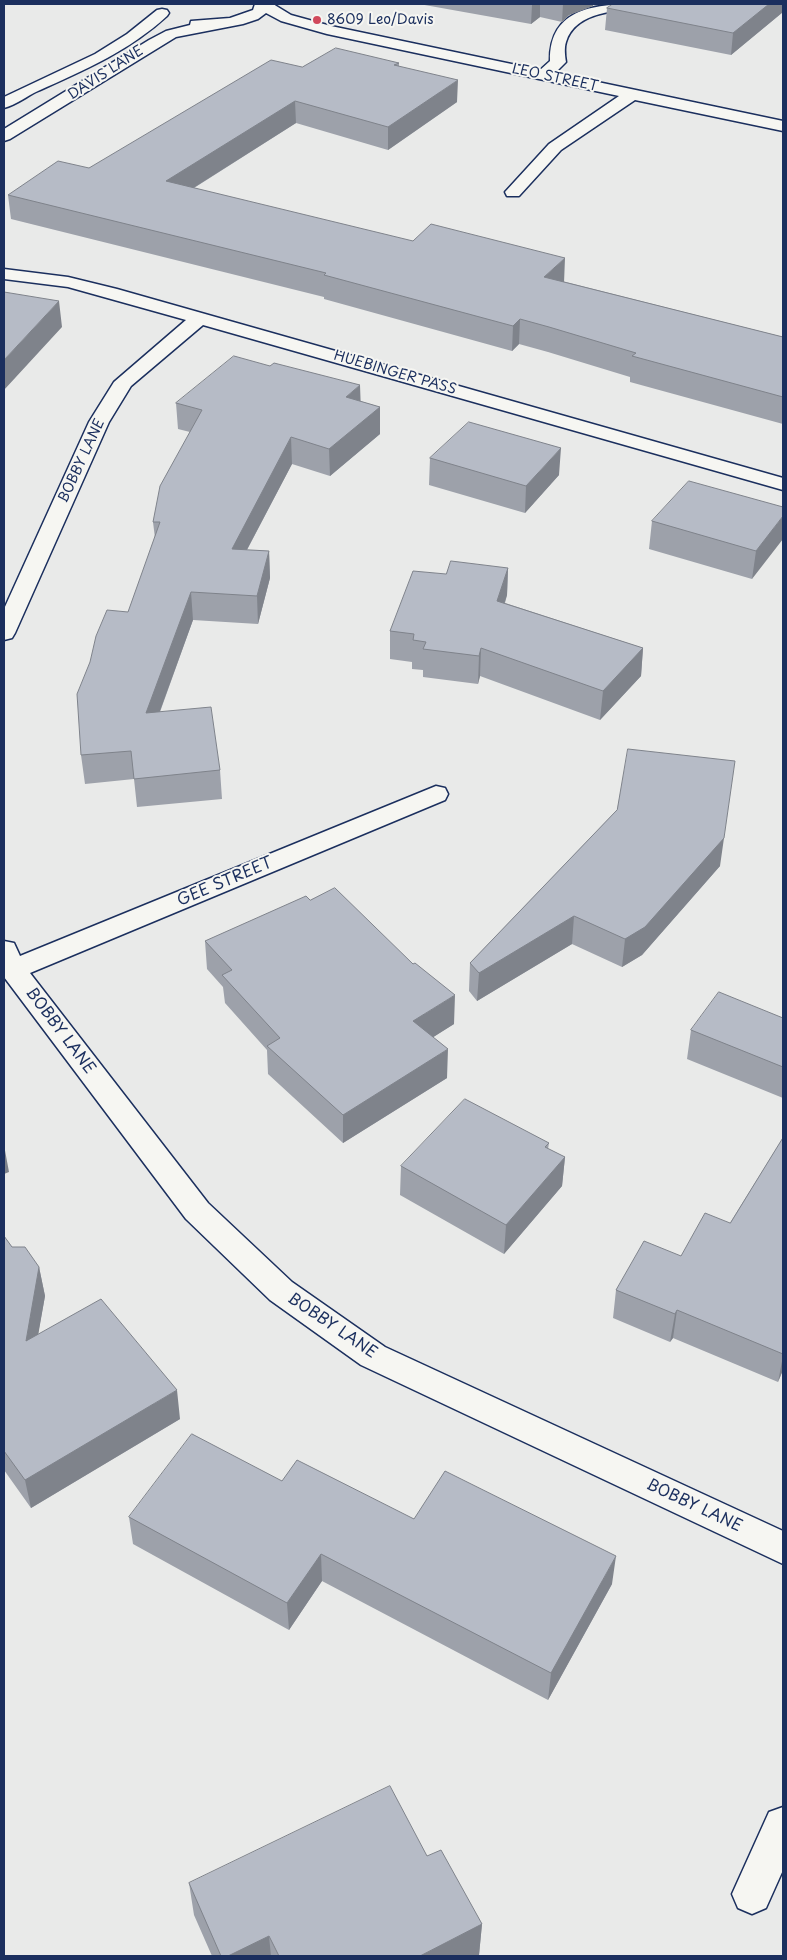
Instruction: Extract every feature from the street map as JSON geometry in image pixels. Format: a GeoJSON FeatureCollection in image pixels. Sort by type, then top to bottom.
{"type":"FeatureCollection","features":[{"type":"Feature","properties":{"kind":"street"},"geometry":{"type":"LineString","coordinates":[[158,9],[177,21],[217,24],[244,20],[260,12],[264,4]]}},
{"type":"Feature","properties":{"kind":"street","name":"LEO STREET"},"geometry":{"type":"LineString","coordinates":[[264,4],[272,12],[280,16],[327,30],[783,126]]}},
{"type":"Feature","properties":{"kind":"street"},"geometry":{"type":"LineString","coordinates":[[544,75],[558,62],[558,42],[568,25],[585,15],[607,6],[645,4]]}},
{"type":"Feature","properties":{"kind":"street","name":"DAVIS LANE"},"geometry":{"type":"LineString","coordinates":[[4,103],[120,46],[140,32],[158,9]]}},
{"type":"Feature","properties":{"kind":"street","name":"LEO STREET"},"geometry":{"type":"LineString","coordinates":[[217,24],[255,22],[306,30],[327,30]]}},
{"type":"Feature","properties":{"kind":"street","name":"DAVIS LANE"},"geometry":{"type":"LineString","coordinates":[[4,136],[154,42],[171,34],[217,24]]}},
{"type":"Feature","properties":{"kind":"street"},"geometry":{"type":"LineString","coordinates":[[513,192],[555,147],[633,94]]}},
{"type":"Feature","properties":{"kind":"street","name":"HUEBINGER PASS"},"geometry":{"type":"LineString","coordinates":[[4,274],[68,282],[783,484]]}},
{"type":"Feature","properties":{"kind":"street","name":"BOBBY LANE"},"geometry":{"type":"LineString","coordinates":[[4,633],[99,422],[124,382],[200,318]]}},
{"type":"Feature","properties":{"kind":"street","name":"GEE STREET"},"geometry":{"type":"LineString","coordinates":[[9,960],[436,794]]}},
{"type":"Feature","properties":{"kind":"street","name":"BOBBY LANE"},"geometry":{"type":"LineString","coordinates":[[9,960],[197,1211],[281,1292],[373,1356],[783,1548]]}},
{"type":"Feature","properties":{"kind":"street"},"geometry":{"type":"LineString","coordinates":[[752,1894],[783,1826]]}},
{"type":"Feature","properties":{"kind":"building"},"geometry":{"type":"Polygon","coordinates":[[[613,4],[769,4],[733,33],[607,8],[613,4]]]}},
{"type":"Feature","properties":{"kind":"building"},"geometry":{"type":"Polygon","coordinates":[[[336,48],[399,63],[394,65],[458,80],[388,127],[295,101],[166,181],[413,241],[431,224],[565,258],[544,277],[783,337],[783,397],[632,356],[636,353],[520,319],[513,326],[324,275],[326,273],[8,195],[58,161],[89,168],[271,60],[302,67],[336,48]]]}},
{"type":"Feature","properties":{"kind":"building"},"geometry":{"type":"Polygon","coordinates":[[[4,292],[59,301],[4,360],[4,292]]]}},
{"type":"Feature","properties":{"kind":"building"},"geometry":{"type":"Polygon","coordinates":[[[234,356],[270,366],[274,363],[360,385],[346,397],[380,407],[329,449],[291,437],[232,549],[269,551],[257,596],[191,592],[146,713],[211,707],[220,770],[134,779],[131,751],[81,755],[77,694],[90,662],[96,636],[107,610],[128,612],[160,522],[153,522],[160,486],[202,410],[176,403],[234,356]]]}},
{"type":"Feature","properties":{"kind":"building"},"geometry":{"type":"Polygon","coordinates":[[[469,422],[561,448],[526,486],[430,458],[469,422]]]}},
{"type":"Feature","properties":{"kind":"building"},"geometry":{"type":"Polygon","coordinates":[[[689,481],[783,507],[783,516],[756,551],[652,521],[689,481]]]}},
{"type":"Feature","properties":{"kind":"building"},"geometry":{"type":"Polygon","coordinates":[[[451,561],[508,568],[497,601],[643,648],[603,691],[481,648],[479,656],[423,649],[426,642],[413,640],[414,634],[390,631],[413,571],[446,574],[451,561]]]}},
{"type":"Feature","properties":{"kind":"building"},"geometry":{"type":"Polygon","coordinates":[[[628,749],[735,761],[724,838],[645,927],[625,939],[574,916],[479,973],[470,963],[617,810],[628,749]]]}},
{"type":"Feature","properties":{"kind":"building"},"geometry":{"type":"Polygon","coordinates":[[[335,888],[413,964],[415,963],[455,995],[413,1021],[448,1049],[343,1115],[267,1046],[280,1038],[222,975],[232,970],[205,941],[306,896],[310,900],[335,888]]]}},
{"type":"Feature","properties":{"kind":"building"},"geometry":{"type":"Polygon","coordinates":[[[719,992],[783,1018],[783,1067],[691,1030],[719,992]]]}},
{"type":"Feature","properties":{"kind":"building"},"geometry":{"type":"Polygon","coordinates":[[[465,1099],[549,1143],[545,1147],[565,1157],[506,1225],[401,1166],[465,1099]]]}},
{"type":"Feature","properties":{"kind":"building"},"geometry":{"type":"Polygon","coordinates":[[[783,1138],[783,1354],[677,1310],[675,1314],[616,1290],[644,1241],[681,1256],[705,1213],[730,1223],[783,1138]]]}},
{"type":"Feature","properties":{"kind":"building"},"geometry":{"type":"Polygon","coordinates":[[[4,1236],[12,1247],[25,1247],[39,1267],[26,1341],[101,1299],[177,1390],[25,1480],[4,1451],[4,1236]]]}},
{"type":"Feature","properties":{"kind":"building"},"geometry":{"type":"Polygon","coordinates":[[[192,1434],[282,1481],[297,1460],[414,1519],[445,1471],[616,1556],[551,1673],[321,1554],[287,1603],[129,1517],[192,1434]]]}},
{"type":"Feature","properties":{"kind":"building"},"geometry":{"type":"Polygon","coordinates":[[[390,1786],[427,1856],[441,1850],[482,1924],[420,1956],[279,1956],[269,1936],[228,1956],[221,1956],[189,1883],[390,1786]]]}},
{"type":"Feature","properties":{"kind":"place","name":"8609 Leo/Davis"},"geometry":{"type":"Point","coordinates":[317,20]}}]}
